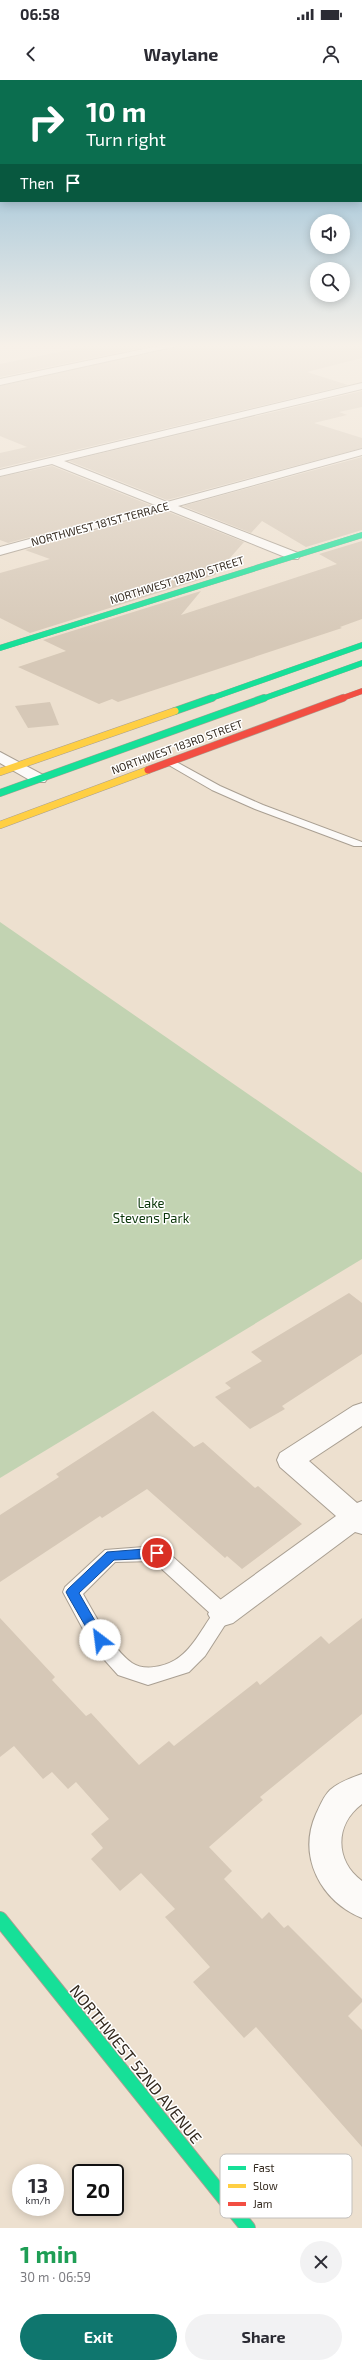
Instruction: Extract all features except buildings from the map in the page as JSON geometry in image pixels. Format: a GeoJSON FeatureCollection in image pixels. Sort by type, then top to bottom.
{"type":"FeatureCollection","features":[{"type":"Feature","properties":{"kind":"street"},"geometry":{"type":"LineString","coordinates":[[0,473],[118,444]]}},
{"type":"Feature","properties":{"kind":"street","name":"NORTHWEST 181ST TERRACE"},"geometry":{"type":"LineString","coordinates":[[0,551],[362,452]]}},
{"type":"Feature","properties":{"kind":"street"},"geometry":{"type":"LineString","coordinates":[[52,460],[169,505],[294,556]]}},
{"type":"Feature","properties":{"kind":"street","name":"NORTHWEST 182ND STREET"},"geometry":{"type":"LineString","coordinates":[[0,648],[362,535]]}},
{"type":"Feature","properties":{"kind":"street"},"geometry":{"type":"LineString","coordinates":[[0,772],[362,645]]}},
{"type":"Feature","properties":{"kind":"street","name":"NORTHWEST 183RD STREET"},"geometry":{"type":"LineString","coordinates":[[0,793],[362,663]]}},
{"type":"Feature","properties":{"kind":"street","name":"NORTHWEST 183RD STREET"},"geometry":{"type":"LineString","coordinates":[[0,825],[171,762],[356,690]]}},
{"type":"Feature","properties":{"kind":"street"},"geometry":{"type":"LineString","coordinates":[[0,757],[39,780]]}},
{"type":"Feature","properties":{"kind":"street"},"geometry":{"type":"LineString","coordinates":[[223,1614],[360,1517],[290,1460],[362,1413]]}},
{"type":"Feature","properties":{"kind":"street"},"geometry":{"type":"LineString","coordinates":[[362,1789],[343,1800],[331,1815],[325,1833],[325,1853],[332,1872],[344,1889],[362,1901]]}},
{"type":"Feature","properties":{"kind":"street","name":"NORTHWEST 52ND AVENUE"},"geometry":{"type":"LineString","coordinates":[[0,1919],[220,2193]]}},
{"type":"Feature","properties":{"kind":"street","name":"NORTHWEST 52ND AVENUE"},"geometry":{"type":"LineString","coordinates":[[240,2218],[248,2228]]}},
{"type":"Feature","properties":{"kind":"lane"},"geometry":{"type":"LineString","coordinates":[[171,762],[216,788],[259,807],[358,844]]}},
{"type":"Feature","properties":{"kind":"lane"},"geometry":{"type":"LineString","coordinates":[[157,1553],[223,1614],[198,1650],[182,1666],[148,1677],[125,1668],[100,1640],[72,1592],[111,1555],[157,1553]]}},
{"type":"Feature","properties":{"kind":"green space","name":"Lake Stevens Park"},"geometry":{"type":"Polygon","coordinates":[[[0,922],[362,1173],[362,1259],[0,1478],[0,922]]]}},
{"type":"Feature","properties":{"kind":"traffic: fast"},"geometry":{"type":"LineString","coordinates":[[0,648],[362,535]]}},
{"type":"Feature","properties":{"kind":"traffic: fast"},"geometry":{"type":"LineString","coordinates":[[175,711],[362,645]]}},
{"type":"Feature","properties":{"kind":"traffic: fast"},"geometry":{"type":"LineString","coordinates":[[0,793],[362,663]]}},
{"type":"Feature","properties":{"kind":"traffic: fast"},"geometry":{"type":"LineString","coordinates":[[0,1919],[220,2193]]}},
{"type":"Feature","properties":{"kind":"traffic: fast"},"geometry":{"type":"LineString","coordinates":[[240,2218],[248,2228]]}},
{"type":"Feature","properties":{"kind":"traffic: slow"},"geometry":{"type":"LineString","coordinates":[[0,772],[175,711]]}},
{"type":"Feature","properties":{"kind":"traffic: slow"},"geometry":{"type":"LineString","coordinates":[[0,825],[148,770]]}},
{"type":"Feature","properties":{"kind":"traffic: jam"},"geometry":{"type":"LineString","coordinates":[[148,770],[362,691]]}},
{"type":"Feature","properties":{"kind":"route"},"geometry":{"type":"LineString","coordinates":[[100,1640],[72,1592],[111,1555],[157,1553]]}}]}
